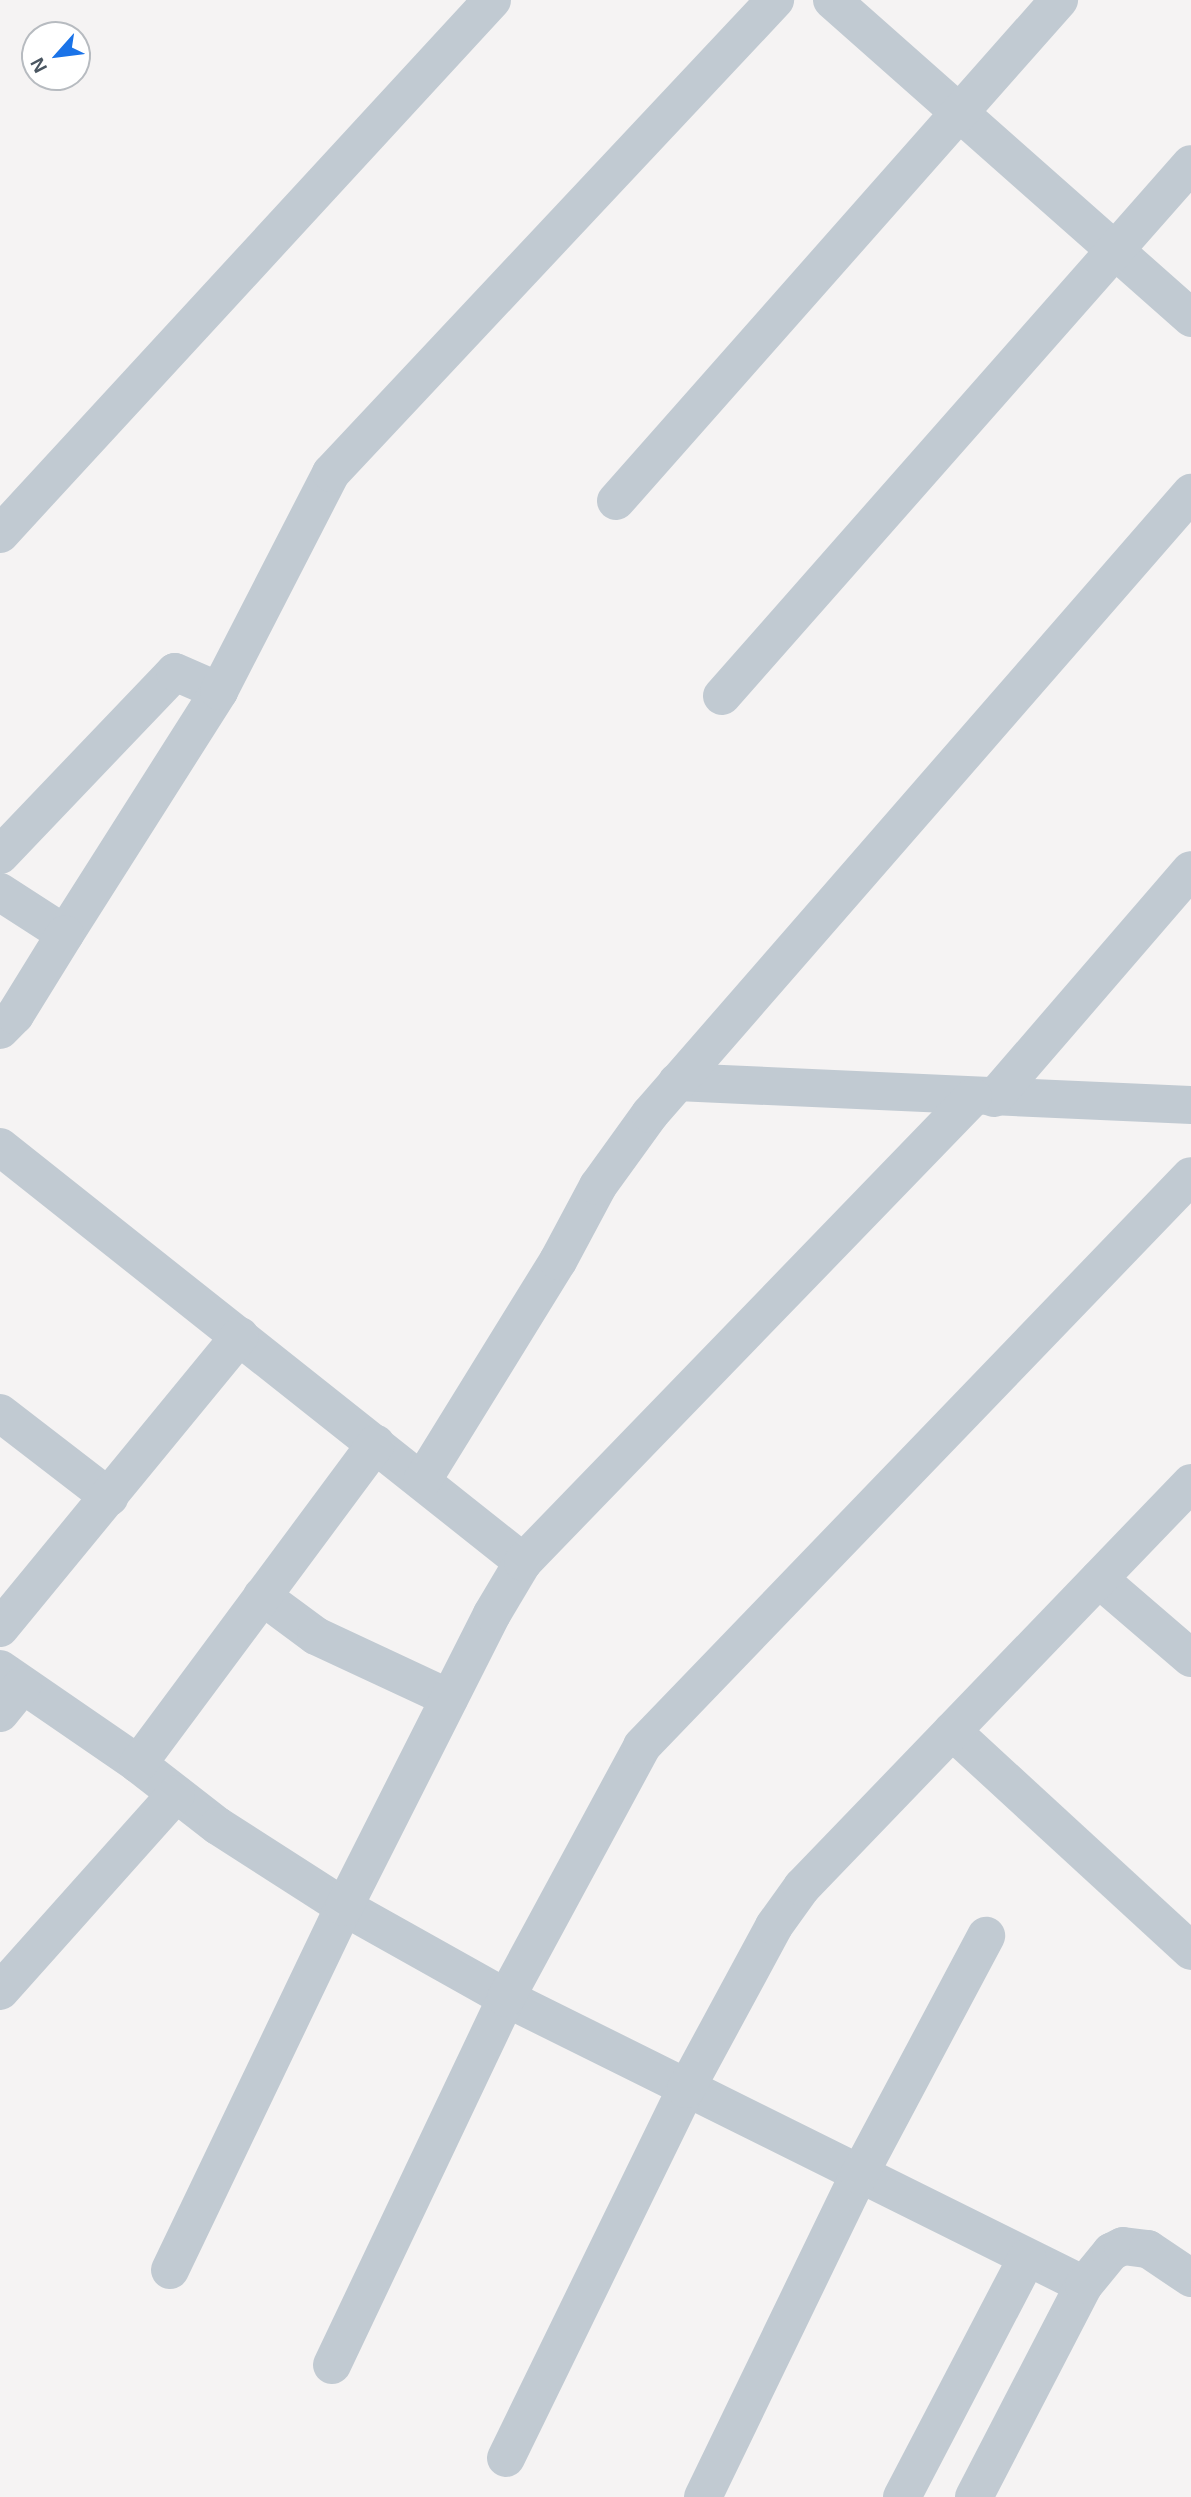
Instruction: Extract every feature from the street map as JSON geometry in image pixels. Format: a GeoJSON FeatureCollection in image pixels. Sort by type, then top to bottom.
{"type":"FeatureCollection","features":[{"type":"Feature","properties":{"kind":"street"},"geometry":{"type":"LineString","coordinates":[[0,534],[492,0]]}},
{"type":"Feature","properties":{"kind":"street"},"geometry":{"type":"LineString","coordinates":[[0,1030],[15,1015],[219,691],[331,473],[775,0]]}},
{"type":"Feature","properties":{"kind":"street"},"geometry":{"type":"LineString","coordinates":[[832,0],[1191,318]]}},
{"type":"Feature","properties":{"kind":"street"},"geometry":{"type":"LineString","coordinates":[[617,502],[958,111],[1059,0]]}},
{"type":"Feature","properties":{"kind":"street"},"geometry":{"type":"LineString","coordinates":[[722,696],[1112,248],[1191,164]]}},
{"type":"Feature","properties":{"kind":"street"},"geometry":{"type":"LineString","coordinates":[[422,1481],[558,1261],[598,1186],[677,1082],[1191,493]]}},
{"type":"Feature","properties":{"kind":"street"},"geometry":{"type":"LineString","coordinates":[[0,855],[175,672],[219,691]]}},
{"type":"Feature","properties":{"kind":"street"},"geometry":{"type":"LineString","coordinates":[[170,2270],[344,1907],[449,1698],[523,1562],[984,1097],[1191,870]]}},
{"type":"Feature","properties":{"kind":"street"},"geometry":{"type":"LineString","coordinates":[[0,892],[65,934]]}},
{"type":"Feature","properties":{"kind":"street"},"geometry":{"type":"LineString","coordinates":[[677,1082],[1191,1105]]}},
{"type":"Feature","properties":{"kind":"street"},"geometry":{"type":"LineString","coordinates":[[0,1146],[523,1562]]}},
{"type":"Feature","properties":{"kind":"street"},"geometry":{"type":"LineString","coordinates":[[332,2365],[506,1998],[642,1746],[1191,1176]]}},
{"type":"Feature","properties":{"kind":"street"},"geometry":{"type":"LineString","coordinates":[[0,1628],[240,1336]]}},
{"type":"Feature","properties":{"kind":"street"},"geometry":{"type":"LineString","coordinates":[[0,1413],[109,1497]]}},
{"type":"Feature","properties":{"kind":"street"},"geometry":{"type":"LineString","coordinates":[[138,1764],[376,1444]]}},
{"type":"Feature","properties":{"kind":"street"},"geometry":{"type":"LineString","coordinates":[[506,2458],[686,2090],[774,1926],[802,1887],[1191,1483]]}},
{"type":"Feature","properties":{"kind":"street"},"geometry":{"type":"LineString","coordinates":[[1099,1579],[1191,1658]]}},
{"type":"Feature","properties":{"kind":"street"},"geometry":{"type":"LineString","coordinates":[[262,1596],[316,1636],[449,1698]]}},
{"type":"Feature","properties":{"kind":"street"},"geometry":{"type":"LineString","coordinates":[[8,1689],[138,1764],[218,1826],[344,1907],[506,1998],[686,2090],[1084,2285]]}},
{"type":"Feature","properties":{"kind":"street"},"geometry":{"type":"LineString","coordinates":[[953,1731],[1191,1951]]}},
{"type":"Feature","properties":{"kind":"street"},"geometry":{"type":"LineString","coordinates":[[0,1991],[176,1794]]}},
{"type":"Feature","properties":{"kind":"street"},"geometry":{"type":"LineString","coordinates":[[703,2497],[859,2175],[986,1936]]}},
{"type":"Feature","properties":{"kind":"street"},"geometry":{"type":"LineString","coordinates":[[974,2497],[1084,2285],[1111,2252],[1123,2246],[1149,2249],[1191,2278]]}},
{"type":"Feature","properties":{"kind":"street"},"geometry":{"type":"LineString","coordinates":[[902,2497],[1027,2259]]}}]}
